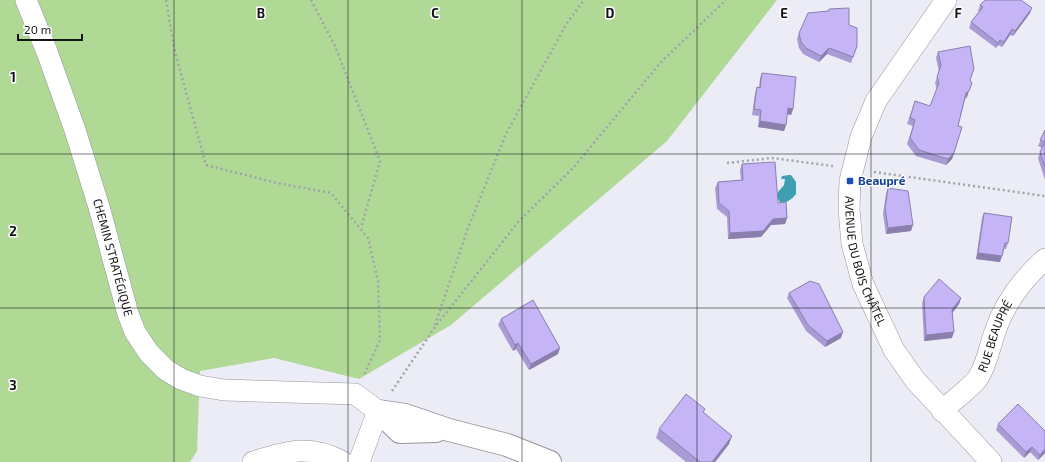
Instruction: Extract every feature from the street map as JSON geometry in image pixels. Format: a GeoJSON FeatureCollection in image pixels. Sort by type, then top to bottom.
{"type":"FeatureCollection","features":[{"type":"Feature","properties":{"kind":"street","name":"CHEMIN STRATÉGIQUE"},"geometry":{"type":"LineString","coordinates":[[26,0],[47,52],[75,130],[99,207],[128,314],[141,342],[149,353],[166,370],[181,379],[200,386],[224,390],[355,394]]}},
{"type":"Feature","properties":{"kind":"street","name":"AVENUE DU BOIS CHÂTEL"},"geometry":{"type":"LineString","coordinates":[[946,0],[876,101],[861,137],[850,181],[849,216],[852,244],[863,284],[894,350],[915,380],[942,411],[991,462]]}},
{"type":"Feature","properties":{"kind":"street","name":"RUE BEAUPRÉ"},"geometry":{"type":"LineString","coordinates":[[942,411],[977,379],[989,357],[995,331],[1010,301],[1033,270],[1045,259]]}},
{"type":"Feature","properties":{"kind":"street"},"geometry":{"type":"LineString","coordinates":[[307,392],[351,409],[404,415],[449,430],[507,444],[550,462]]}},
{"type":"Feature","properties":{"kind":"street"},"geometry":{"type":"LineString","coordinates":[[355,394],[378,411]]}},
{"type":"Feature","properties":{"kind":"street"},"geometry":{"type":"LineString","coordinates":[[359,462],[378,411]]}},
{"type":"Feature","properties":{"kind":"street"},"geometry":{"type":"LineString","coordinates":[[253,462],[275,455],[310,450],[322,453],[343,462]]}},
{"type":"Feature","properties":{"kind":"path"},"geometry":{"type":"LineString","coordinates":[[166,0],[175,52],[206,165],[277,183],[331,193],[368,238],[378,281],[380,340],[355,394]]}},
{"type":"Feature","properties":{"kind":"path"},"geometry":{"type":"LineString","coordinates":[[311,0],[335,46],[380,161],[360,228]]}},
{"type":"Feature","properties":{"kind":"path"},"geometry":{"type":"LineString","coordinates":[[434,327],[468,228],[506,134],[567,23],[584,0]]}},
{"type":"Feature","properties":{"kind":"path"},"geometry":{"type":"LineString","coordinates":[[378,411],[434,327],[519,221],[573,168],[661,62],[726,0]]}},
{"type":"Feature","properties":{"kind":"path"},"geometry":{"type":"LineString","coordinates":[[727,163],[772,158],[1045,196]]}},
{"type":"Feature","properties":{"kind":"green space"},"geometry":{"type":"Polygon","coordinates":[[[0,0],[777,0],[667,141],[451,325],[359,379],[274,358],[200,371],[197,451],[190,462],[0,462],[0,0]]]}},
{"type":"Feature","properties":{"kind":"water"},"geometry":{"type":"Polygon","coordinates":[[[791,175],[796,182],[796,194],[784,203],[779,201],[778,197],[778,192],[784,185],[785,179],[781,179],[782,176],[791,175]]]}},
{"type":"Feature","properties":{"kind":"building"},"geometry":{"type":"Polygon","coordinates":[[[985,0],[1021,0],[1032,8],[1015,31],[1012,29],[1004,42],[1000,40],[998,43],[971,22],[983,7],[980,5],[985,0]]]}},
{"type":"Feature","properties":{"kind":"building"},"geometry":{"type":"Polygon","coordinates":[[[849,8],[849,25],[857,28],[857,46],[853,57],[829,48],[821,56],[806,48],[801,42],[799,33],[808,13],[829,11],[829,9],[849,8]]]}},
{"type":"Feature","properties":{"kind":"building"},"geometry":{"type":"Polygon","coordinates":[[[970,46],[974,69],[970,80],[972,83],[969,91],[966,93],[958,126],[962,127],[954,153],[948,159],[919,150],[910,138],[915,120],[910,118],[915,101],[930,106],[939,83],[937,77],[941,65],[938,52],[970,46]]]}},
{"type":"Feature","properties":{"kind":"building"},"geometry":{"type":"Polygon","coordinates":[[[762,73],[796,77],[793,109],[788,108],[786,125],[760,121],[761,110],[754,109],[757,87],[760,88],[762,73]]]}},
{"type":"Feature","properties":{"kind":"building"},"geometry":{"type":"Polygon","coordinates":[[[1045,130],[1045,142],[1040,140],[1045,130]]]}},
{"type":"Feature","properties":{"kind":"building"},"geometry":{"type":"Polygon","coordinates":[[[1045,142],[1045,167],[1040,152],[1045,142]]]}},
{"type":"Feature","properties":{"kind":"building"},"geometry":{"type":"Polygon","coordinates":[[[775,162],[778,203],[786,202],[787,218],[773,219],[763,231],[730,233],[729,211],[719,203],[718,182],[743,180],[742,164],[775,162]]]}},
{"type":"Feature","properties":{"kind":"building"},"geometry":{"type":"Polygon","coordinates":[[[888,188],[908,191],[913,225],[888,228],[885,208],[888,188]]]}},
{"type":"Feature","properties":{"kind":"building"},"geometry":{"type":"Polygon","coordinates":[[[984,213],[1012,217],[1008,243],[1005,243],[1002,256],[978,253],[984,213]]]}},
{"type":"Feature","properties":{"kind":"building"},"geometry":{"type":"Polygon","coordinates":[[[939,279],[961,298],[952,310],[954,332],[926,335],[924,297],[939,279]]]}},
{"type":"Feature","properties":{"kind":"building"},"geometry":{"type":"Polygon","coordinates":[[[810,281],[819,284],[843,332],[827,341],[808,325],[789,293],[810,281]]]}},
{"type":"Feature","properties":{"kind":"building"},"geometry":{"type":"Polygon","coordinates":[[[533,300],[560,348],[531,364],[518,343],[515,345],[501,319],[533,300]]]}},
{"type":"Feature","properties":{"kind":"building"},"geometry":{"type":"Polygon","coordinates":[[[686,394],[705,409],[703,412],[732,436],[712,462],[700,462],[659,429],[686,394]]]}},
{"type":"Feature","properties":{"kind":"building"},"geometry":{"type":"Polygon","coordinates":[[[1018,404],[1045,431],[1045,449],[1040,455],[1032,447],[1026,452],[998,424],[1018,404]]]}},
{"type":"Feature","properties":{"kind":"place","name":"Beaupré"},"geometry":{"type":"Point","coordinates":[850,181]}}]}
